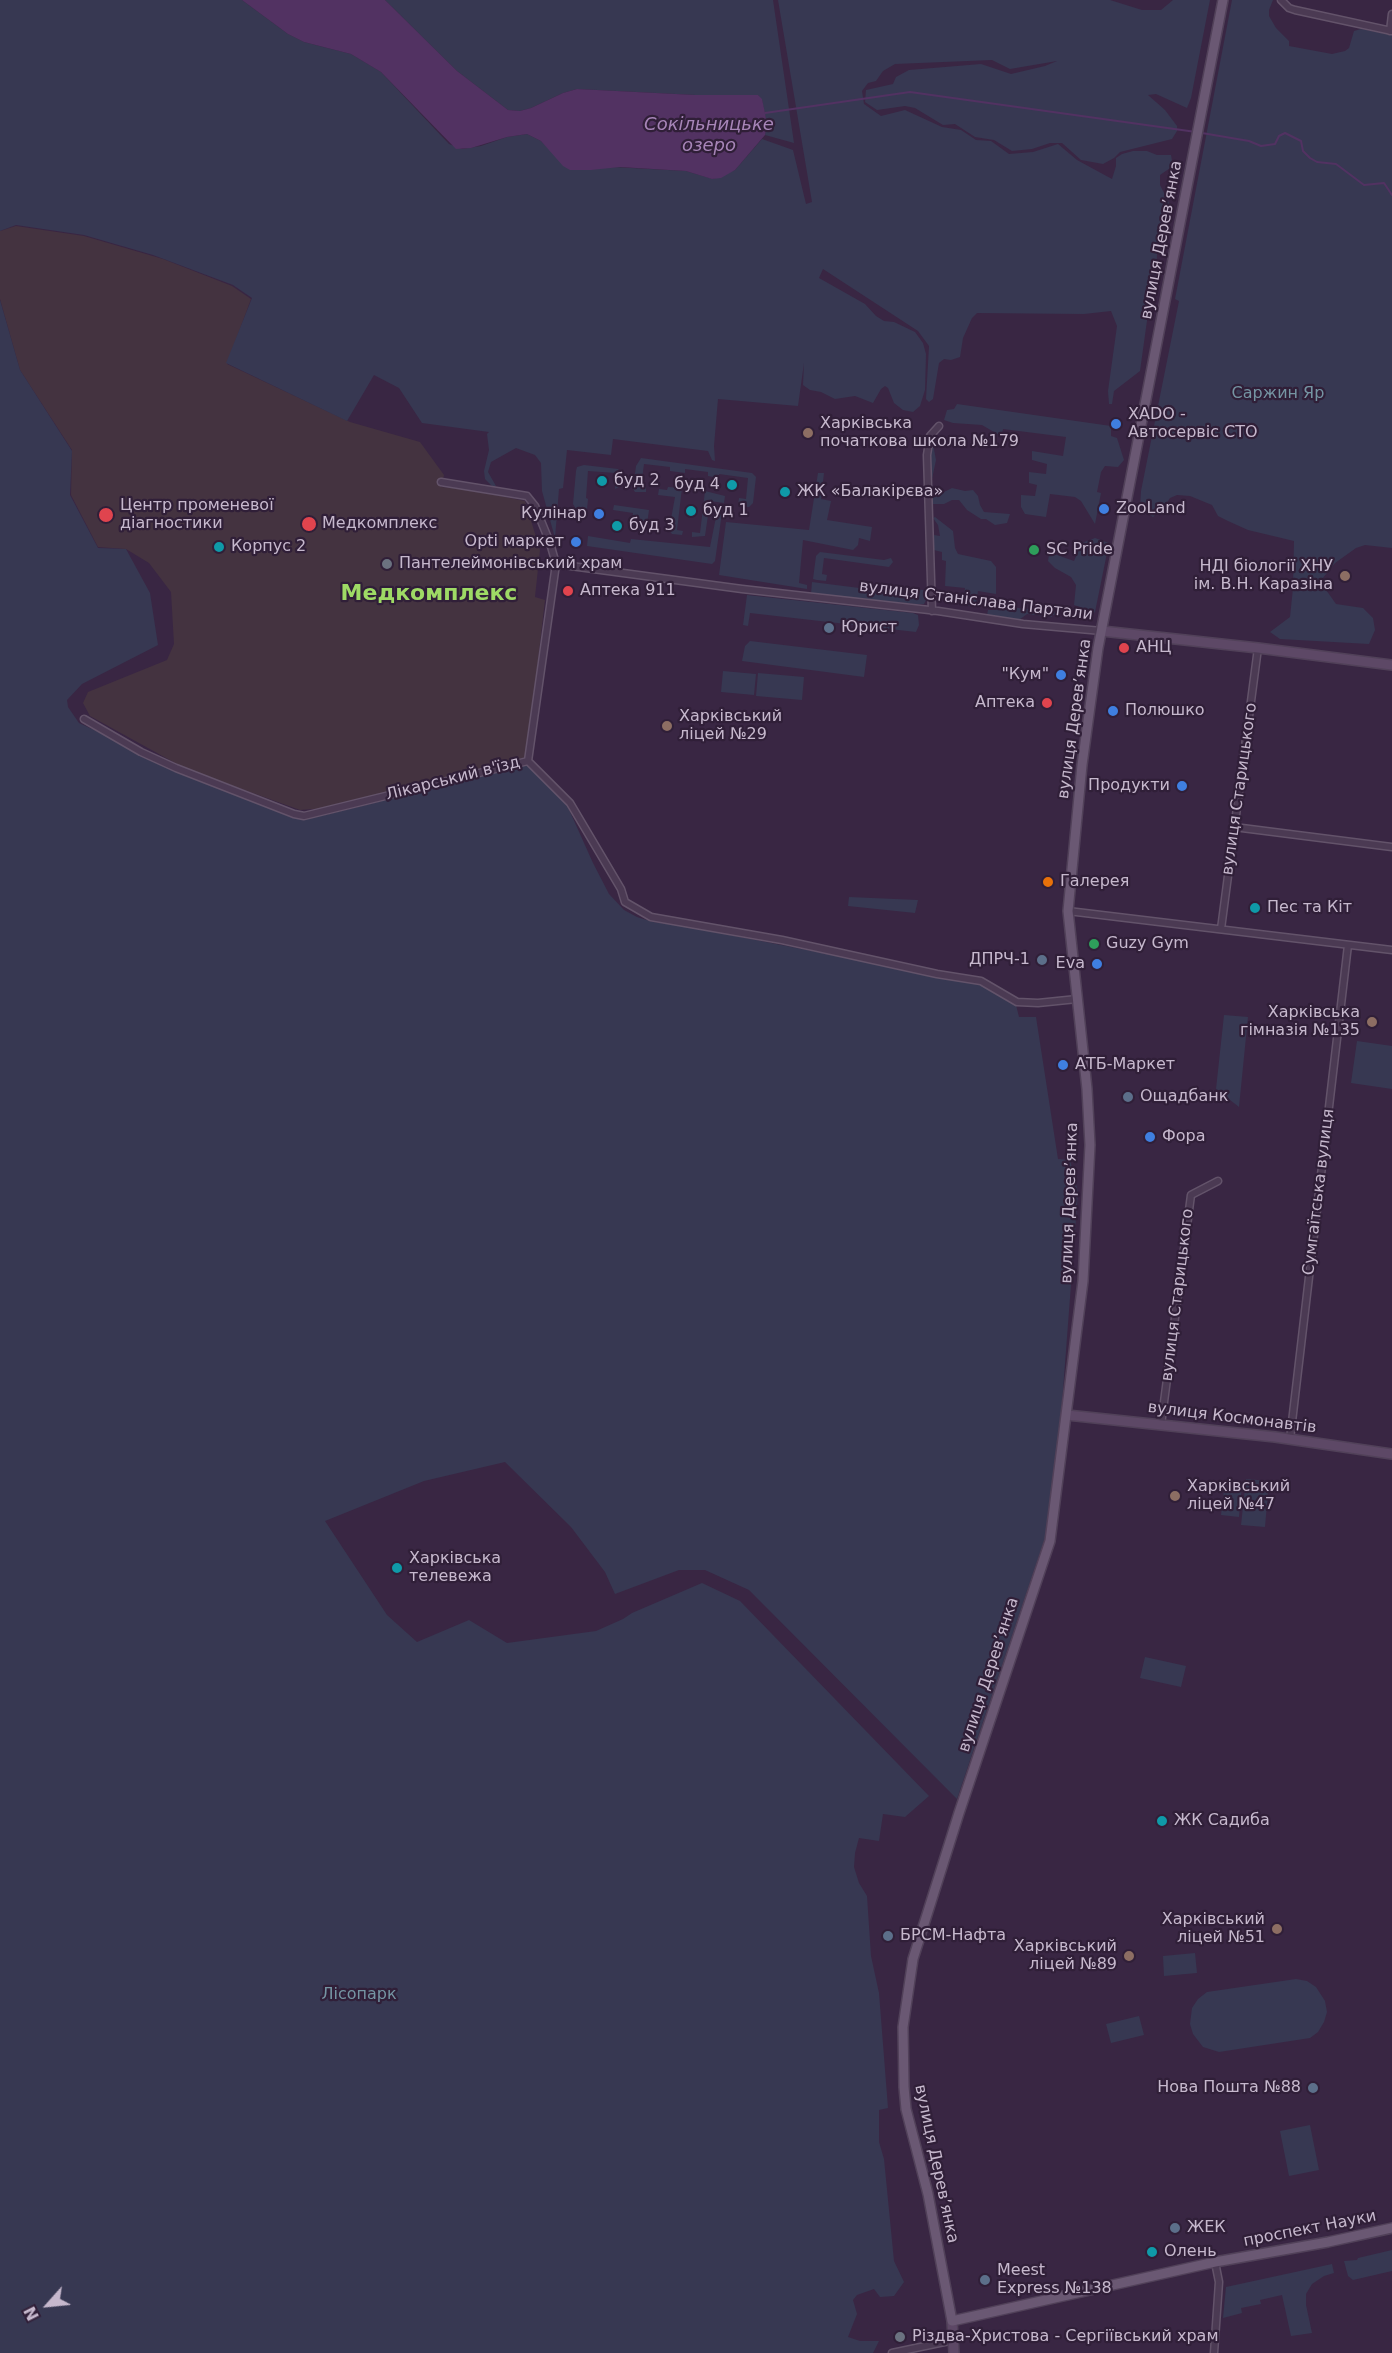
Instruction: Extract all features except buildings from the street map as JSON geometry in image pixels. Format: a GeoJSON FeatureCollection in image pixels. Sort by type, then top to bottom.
{"type":"FeatureCollection","features":[{"type":"Feature","properties":{"kind":"main road","name":"вулиця Дерев’янка"},"geometry":{"type":"LineString","coordinates":[[951,2321],[928,2194],[906,2109],[902,2066],[904,2010],[918,1942],[1050,1541],[1083,1281],[1090,1145],[1068,911],[1088,712],[1223,0]]}},
{"type":"Feature","properties":{"kind":"main road","name":"проспект Науки"},"geometry":{"type":"LineString","coordinates":[[951,2321],[1215,2262],[1392,2228]]}},
{"type":"Feature","properties":{"kind":"street"},"geometry":{"type":"LineString","coordinates":[[1281,0],[1289,8],[1295,10],[1391,31],[1392,14]]}},
{"type":"Feature","properties":{"kind":"street"},"geometry":{"type":"LineString","coordinates":[[932,610],[927,455],[930,436],[939,426]]}},
{"type":"Feature","properties":{"kind":"street"},"geometry":{"type":"LineString","coordinates":[[441,482],[514,493],[530,498],[541,518],[556,564],[528,761]]}},
{"type":"Feature","properties":{"kind":"street","name":"вулиця Станіслава Партали"},"geometry":{"type":"LineString","coordinates":[[556,564],[742,589],[932,610],[1023,624],[1258,648],[1392,665]]}},
{"type":"Feature","properties":{"kind":"street","name":"вулиця Старицького"},"geometry":{"type":"LineString","coordinates":[[1221,929],[1258,648]]}},
{"type":"Feature","properties":{"kind":"street","name":"Лікарський в'їзд"},"geometry":{"type":"LineString","coordinates":[[84,719],[141,752],[176,768],[304,816],[528,761],[570,803],[621,889],[625,902],[651,917],[782,940],[937,974],[981,981],[1017,1002],[1038,1003],[1077,999]]}},
{"type":"Feature","properties":{"kind":"street"},"geometry":{"type":"LineString","coordinates":[[1234,827],[1392,848]]}},
{"type":"Feature","properties":{"kind":"street"},"geometry":{"type":"LineString","coordinates":[[1068,911],[1392,950]]}},
{"type":"Feature","properties":{"kind":"street","name":"Сумгаїтська вулиця"},"geometry":{"type":"LineString","coordinates":[[1290,1439],[1348,945]]}},
{"type":"Feature","properties":{"kind":"street","name":"вулиця Старицького"},"geometry":{"type":"LineString","coordinates":[[1161,1425],[1191,1195],[1218,1181]]}},
{"type":"Feature","properties":{"kind":"street","name":"вулиця Космонавтів"},"geometry":{"type":"LineString","coordinates":[[1067,1415],[1290,1439],[1392,1454]]}},
{"type":"Feature","properties":{"kind":"street"},"geometry":{"type":"LineString","coordinates":[[1214,2353],[1219,2282],[1215,2262]]}},
{"type":"Feature","properties":{"kind":"street"},"geometry":{"type":"LineString","coordinates":[[951,2321],[954,2353]]}},
{"type":"Feature","properties":{"kind":"street"},"geometry":{"type":"LineString","coordinates":[[892,2353],[954,2340]]}},
{"type":"Feature","properties":{"kind":"shaded area","name":"Медкомплекс"},"geometry":{"type":"Polygon","coordinates":[[[16,226],[84,236],[163,259],[232,286],[251,299],[227,364],[350,422],[420,442],[444,475],[441,487],[465,489],[525,501],[540,550],[535,597],[545,600],[527,757],[327,808],[300,810],[186,769],[90,716],[83,703],[88,692],[167,660],[174,644],[171,592],[149,563],[126,549],[98,547],[71,495],[72,450],[20,370],[0,299],[0,231],[16,226]]]}},
{"type":"Feature","properties":{"kind":"green space"},"geometry":{"type":"Polygon","coordinates":[[[0,0],[242,0],[288,34],[304,42],[351,54],[381,72],[449,144],[462,149],[527,134],[541,141],[550,150],[613,167],[686,171],[713,179],[735,170],[762,139],[793,150],[806,204],[812,202],[778,0],[1110,0],[1142,10],[1161,10],[1173,0],[1210,0],[1191,98],[1187,108],[1156,94],[1148,95],[1165,110],[1177,126],[1172,139],[1120,152],[1103,164],[1081,160],[1062,143],[1050,143],[1032,149],[1012,151],[994,140],[975,137],[955,124],[943,125],[915,108],[905,106],[877,110],[865,102],[866,90],[893,84],[896,77],[909,70],[981,64],[1011,74],[1057,61],[1010,69],[992,60],[895,64],[883,71],[876,81],[868,83],[862,91],[864,104],[881,116],[905,110],[942,127],[961,130],[976,140],[991,141],[1009,154],[1033,152],[1058,144],[1077,160],[1112,179],[1116,158],[1122,154],[1147,151],[1157,155],[1171,155],[1173,166],[1160,175],[1160,185],[1171,207],[1163,219],[1164,238],[1157,254],[1156,281],[1151,292],[1140,371],[1114,391],[1112,404],[1109,404],[1108,391],[1117,326],[1111,311],[1084,314],[977,313],[972,318],[963,338],[960,357],[951,360],[944,359],[939,363],[933,399],[929,402],[926,399],[929,346],[918,331],[823,269],[819,278],[865,304],[884,321],[894,322],[915,332],[923,343],[926,354],[925,390],[920,406],[913,412],[903,410],[894,403],[885,386],[873,403],[855,396],[835,399],[821,392],[810,390],[803,385],[804,363],[798,406],[718,399],[715,461],[712,460],[708,451],[613,439],[611,455],[567,450],[563,488],[559,489],[555,538],[542,491],[541,463],[535,455],[516,448],[491,462],[488,472],[496,486],[492,486],[485,479],[484,471],[489,450],[487,434],[489,432],[422,423],[399,388],[374,375],[347,421],[226,363],[252,298],[233,285],[153,255],[84,235],[16,225],[0,231],[0,0]]]}},
{"type":"Feature","properties":{"kind":"green space"},"geometry":{"type":"Polygon","coordinates":[[[385,0],[773,0],[794,143],[765,135],[767,125],[762,100],[758,95],[695,95],[577,89],[531,108],[520,111],[508,110],[457,71],[385,0]]]}},
{"type":"Feature","properties":{"kind":"green space","name":"Саржин Яр"},"geometry":{"type":"Polygon","coordinates":[[[1232,0],[1273,0],[1269,16],[1276,28],[1289,41],[1289,46],[1332,54],[1349,48],[1354,31],[1361,29],[1392,35],[1392,548],[1365,545],[1356,548],[1335,563],[1322,579],[1324,587],[1336,604],[1363,608],[1373,618],[1375,630],[1369,644],[1280,639],[1270,632],[1290,617],[1294,541],[1248,530],[1218,516],[1212,505],[1190,496],[1177,495],[1170,498],[1153,517],[1140,509],[1141,491],[1179,301],[1175,299],[1232,0]]]}},
{"type":"Feature","properties":{"kind":"green space","name":"Лісопарк"},"geometry":{"type":"Polygon","coordinates":[[[0,300],[20,370],[72,451],[70,495],[98,548],[126,549],[150,593],[158,645],[82,684],[67,700],[68,707],[79,723],[176,768],[306,816],[325,815],[527,765],[567,805],[609,894],[624,910],[637,917],[653,922],[684,926],[981,984],[993,989],[1016,1005],[1019,1017],[1036,1017],[1058,1159],[1070,1160],[1078,1192],[1060,1430],[1048,1529],[957,1799],[749,1590],[705,1570],[679,1570],[615,1594],[605,1572],[571,1527],[505,1462],[424,1481],[325,1521],[387,1615],[417,1642],[469,1620],[507,1643],[596,1631],[702,1583],[740,1601],[929,1796],[905,1817],[883,1814],[879,1841],[859,1838],[855,1853],[854,1867],[859,1883],[867,1896],[871,1956],[879,1993],[888,2108],[879,2110],[879,2142],[884,2159],[894,2261],[904,2282],[894,2296],[880,2297],[874,2289],[857,2295],[853,2300],[857,2314],[848,2337],[860,2341],[879,2341],[873,2353],[0,2353],[0,300]]]}},
{"type":"Feature","properties":{"kind":"green space"},"geometry":{"type":"Polygon","coordinates":[[[957,404],[1111,426],[1111,436],[1117,438],[1124,460],[1118,467],[1105,466],[1101,472],[1097,492],[1101,493],[1095,524],[1081,501],[1075,497],[1050,494],[1046,517],[1025,514],[1021,507],[1021,495],[1035,496],[1037,485],[1029,483],[1029,472],[1046,474],[1047,464],[1032,460],[1032,451],[1063,456],[1066,437],[1003,429],[1002,434],[999,435],[982,425],[953,423],[944,420],[947,410],[954,409],[957,404]]]}},
{"type":"Feature","properties":{"kind":"green space"},"geometry":{"type":"Polygon","coordinates":[[[933,444],[936,460],[931,484],[936,491],[942,493],[952,488],[973,490],[984,512],[1010,514],[1007,523],[995,525],[986,519],[981,519],[967,510],[959,500],[932,504],[929,490],[929,465],[933,444]]]}},
{"type":"Feature","properties":{"kind":"green space"},"geometry":{"type":"Polygon","coordinates":[[[641,458],[752,473],[756,477],[753,503],[749,507],[738,506],[739,498],[746,499],[748,478],[719,474],[719,478],[708,476],[708,472],[685,469],[685,473],[670,471],[670,467],[644,464],[641,486],[646,487],[646,492],[635,492],[633,489],[636,466],[641,458]]]}},
{"type":"Feature","properties":{"kind":"green space"},"geometry":{"type":"Polygon","coordinates":[[[584,465],[618,469],[621,473],[621,486],[615,489],[616,473],[588,471],[587,510],[576,509],[573,504],[577,467],[584,465]]]}},
{"type":"Feature","properties":{"kind":"green space"},"geometry":{"type":"Polygon","coordinates":[[[818,473],[824,473],[821,499],[831,501],[827,520],[872,527],[870,541],[859,538],[858,545],[853,550],[803,540],[799,583],[807,585],[807,589],[719,575],[726,522],[809,530],[818,473]]]}},
{"type":"Feature","properties":{"kind":"green space"},"geometry":{"type":"Polygon","coordinates":[[[668,487],[682,488],[677,530],[683,531],[682,535],[672,534],[669,530],[675,497],[658,495],[659,489],[667,490],[668,487]]]}},
{"type":"Feature","properties":{"kind":"green space"},"geometry":{"type":"Polygon","coordinates":[[[705,491],[725,496],[724,503],[710,501],[705,536],[692,537],[692,532],[700,533],[705,491]]]}},
{"type":"Feature","properties":{"kind":"green space"},"geometry":{"type":"Polygon","coordinates":[[[614,505],[649,510],[646,531],[631,529],[633,513],[613,510],[614,505]]]}},
{"type":"Feature","properties":{"kind":"green space"},"geometry":{"type":"Polygon","coordinates":[[[717,512],[722,513],[715,561],[712,564],[587,546],[588,536],[630,543],[631,539],[710,547],[717,512]]]}},
{"type":"Feature","properties":{"kind":"green space"},"geometry":{"type":"Polygon","coordinates":[[[935,517],[953,531],[958,554],[991,561],[996,567],[996,594],[978,591],[976,607],[963,605],[965,588],[945,586],[946,561],[942,560],[942,552],[934,550],[934,535],[940,536],[938,525],[933,518],[935,517]]]}},
{"type":"Feature","properties":{"kind":"green space"},"geometry":{"type":"Polygon","coordinates":[[[1095,538],[1109,543],[1095,612],[1086,620],[1079,617],[1080,607],[1074,605],[1076,585],[1071,577],[1048,561],[1049,555],[1057,555],[1074,561],[1082,543],[1095,538]]]}},
{"type":"Feature","properties":{"kind":"green space"},"geometry":{"type":"Polygon","coordinates":[[[820,552],[884,560],[891,558],[893,562],[889,567],[824,558],[822,574],[827,575],[826,581],[817,580],[813,579],[816,556],[820,552]]]}},
{"type":"Feature","properties":{"kind":"green space"},"geometry":{"type":"Polygon","coordinates":[[[812,582],[891,592],[898,588],[924,590],[926,600],[924,604],[915,604],[811,594],[812,582]]]}},
{"type":"Feature","properties":{"kind":"green space"},"geometry":{"type":"Polygon","coordinates":[[[747,595],[913,613],[918,615],[919,625],[916,632],[750,613],[748,626],[743,625],[747,595]]]}},
{"type":"Feature","properties":{"kind":"green space"},"geometry":{"type":"Polygon","coordinates":[[[1001,605],[1058,612],[1052,617],[1027,614],[1019,620],[987,615],[988,610],[995,610],[1001,605]]]}},
{"type":"Feature","properties":{"kind":"green space"},"geometry":{"type":"Polygon","coordinates":[[[750,641],[867,655],[864,677],[742,661],[745,646],[750,641]]]}},
{"type":"Feature","properties":{"kind":"green space"},"geometry":{"type":"Polygon","coordinates":[[[723,671],[756,674],[754,695],[721,692],[723,671]]]}},
{"type":"Feature","properties":{"kind":"green space"},"geometry":{"type":"Polygon","coordinates":[[[758,673],[804,677],[802,700],[756,696],[758,673]]]}},
{"type":"Feature","properties":{"kind":"green space"},"geometry":{"type":"Polygon","coordinates":[[[849,897],[918,900],[915,913],[848,906],[849,897]]]}},
{"type":"Feature","properties":{"kind":"green space"},"geometry":{"type":"Polygon","coordinates":[[[1224,1015],[1248,1017],[1239,1107],[1216,1089],[1224,1015]]]}},
{"type":"Feature","properties":{"kind":"green space"},"geometry":{"type":"Polygon","coordinates":[[[1357,1041],[1392,1046],[1392,1089],[1351,1083],[1357,1041]]]}},
{"type":"Feature","properties":{"kind":"green space"},"geometry":{"type":"Polygon","coordinates":[[[1246,1479],[1269,1481],[1265,1527],[1241,1525],[1246,1479]]]}},
{"type":"Feature","properties":{"kind":"green space"},"geometry":{"type":"Polygon","coordinates":[[[1225,1482],[1242,1484],[1239,1517],[1221,1515],[1225,1482]]]}},
{"type":"Feature","properties":{"kind":"green space"},"geometry":{"type":"Polygon","coordinates":[[[1145,1657],[1186,1666],[1181,1687],[1140,1678],[1145,1657]]]}},
{"type":"Feature","properties":{"kind":"green space"},"geometry":{"type":"Polygon","coordinates":[[[1195,1953],[1197,1973],[1164,1976],[1163,1956],[1195,1953]]]}},
{"type":"Feature","properties":{"kind":"green space"},"geometry":{"type":"Polygon","coordinates":[[[1296,1979],[1307,1981],[1316,1987],[1325,2001],[1327,2012],[1324,2022],[1318,2032],[1310,2038],[1219,2052],[1203,2047],[1193,2034],[1190,2024],[1192,2008],[1207,1992],[1296,1979]]]}},
{"type":"Feature","properties":{"kind":"green space"},"geometry":{"type":"Polygon","coordinates":[[[1139,2016],[1144,2035],[1111,2043],[1106,2024],[1139,2016]]]}},
{"type":"Feature","properties":{"kind":"green space"},"geometry":{"type":"Polygon","coordinates":[[[1310,2125],[1319,2170],[1289,2176],[1280,2131],[1310,2125]]]}},
{"type":"Feature","properties":{"kind":"green space"},"geometry":{"type":"Polygon","coordinates":[[[1392,2250],[1392,2271],[1353,2280],[1348,2276],[1344,2261],[1357,2260],[1392,2250]]]}},
{"type":"Feature","properties":{"kind":"green space"},"geometry":{"type":"Polygon","coordinates":[[[1332,2264],[1334,2273],[1312,2284],[1306,2294],[1312,2333],[1291,2336],[1282,2295],[1260,2300],[1261,2304],[1241,2308],[1242,2313],[1223,2318],[1226,2287],[1332,2264]]]}},
{"type":"Feature","properties":{"kind":"water","name":"Сокільницьке озеро"},"geometry":{"type":"Polygon","coordinates":[[[242,0],[385,0],[457,71],[508,110],[520,111],[531,108],[577,89],[695,95],[758,95],[762,99],[765,113],[767,125],[765,135],[735,170],[721,178],[712,179],[686,171],[620,167],[570,170],[563,166],[541,141],[527,134],[507,137],[471,148],[456,149],[381,72],[351,54],[304,42],[288,34],[242,0]]]}},
{"type":"Feature","properties":{"kind":"waterway"},"geometry":{"type":"LineString","coordinates":[[765,113],[910,92],[1196,132]]}},
{"type":"Feature","properties":{"kind":"waterway"},"geometry":{"type":"LineString","coordinates":[[1202,133],[1249,141],[1261,146],[1275,144],[1279,136],[1285,133],[1301,141],[1303,151],[1310,158],[1317,162],[1336,164],[1364,185],[1384,183],[1392,195]]}},
{"type":"Feature","properties":{"kind":"place","name":"XADO - Автосервіс СТО"},"geometry":{"type":"Point","coordinates":[1116,424]}},
{"type":"Feature","properties":{"kind":"place","name":"Харківська початкова школа №179"},"geometry":{"type":"Point","coordinates":[808,433]}},
{"type":"Feature","properties":{"kind":"place","name":"буд 2"},"geometry":{"type":"Point","coordinates":[602,481]}},
{"type":"Feature","properties":{"kind":"place","name":"буд 4"},"geometry":{"type":"Point","coordinates":[732,485]}},
{"type":"Feature","properties":{"kind":"place","name":"ЖК «Балакірєва»"},"geometry":{"type":"Point","coordinates":[785,492]}},
{"type":"Feature","properties":{"kind":"place","name":"ZooLand"},"geometry":{"type":"Point","coordinates":[1104,509]}},
{"type":"Feature","properties":{"kind":"place","name":"буд 1"},"geometry":{"type":"Point","coordinates":[691,511]}},
{"type":"Feature","properties":{"kind":"place","name":"Кулінар"},"geometry":{"type":"Point","coordinates":[599,514]}},
{"type":"Feature","properties":{"kind":"place","name":"Центр променевої діагностики"},"geometry":{"type":"Point","coordinates":[106,515]}},
{"type":"Feature","properties":{"kind":"place","name":"Медкомплекс"},"geometry":{"type":"Point","coordinates":[309,524]}},
{"type":"Feature","properties":{"kind":"place","name":"буд 3"},"geometry":{"type":"Point","coordinates":[617,526]}},
{"type":"Feature","properties":{"kind":"place","name":"Opti маркет"},"geometry":{"type":"Point","coordinates":[576,542]}},
{"type":"Feature","properties":{"kind":"place","name":"Корпус 2"},"geometry":{"type":"Point","coordinates":[219,547]}},
{"type":"Feature","properties":{"kind":"place","name":"SC Pride"},"geometry":{"type":"Point","coordinates":[1034,550]}},
{"type":"Feature","properties":{"kind":"place","name":"Пантелеймонівський храм"},"geometry":{"type":"Point","coordinates":[387,564]}},
{"type":"Feature","properties":{"kind":"place","name":"НДІ біології ХНУ ім. В.Н. Каразіна"},"geometry":{"type":"Point","coordinates":[1345,576]}},
{"type":"Feature","properties":{"kind":"place","name":"Аптека 911"},"geometry":{"type":"Point","coordinates":[568,591]}},
{"type":"Feature","properties":{"kind":"place","name":"Юрист"},"geometry":{"type":"Point","coordinates":[829,628]}},
{"type":"Feature","properties":{"kind":"place","name":"АНЦ"},"geometry":{"type":"Point","coordinates":[1124,648]}},
{"type":"Feature","properties":{"kind":"place","name":"\"Кум\""},"geometry":{"type":"Point","coordinates":[1061,675]}},
{"type":"Feature","properties":{"kind":"place","name":"Аптека"},"geometry":{"type":"Point","coordinates":[1047,703]}},
{"type":"Feature","properties":{"kind":"place","name":"Полюшко"},"geometry":{"type":"Point","coordinates":[1113,711]}},
{"type":"Feature","properties":{"kind":"place","name":"Харківський ліцей №29"},"geometry":{"type":"Point","coordinates":[667,726]}},
{"type":"Feature","properties":{"kind":"place","name":"Продукти"},"geometry":{"type":"Point","coordinates":[1182,786]}},
{"type":"Feature","properties":{"kind":"place","name":"Галерея"},"geometry":{"type":"Point","coordinates":[1048,882]}},
{"type":"Feature","properties":{"kind":"place","name":"Пес та Кіт"},"geometry":{"type":"Point","coordinates":[1255,908]}},
{"type":"Feature","properties":{"kind":"place","name":"Guzy Gym"},"geometry":{"type":"Point","coordinates":[1094,944]}},
{"type":"Feature","properties":{"kind":"place","name":"ДПРЧ-1"},"geometry":{"type":"Point","coordinates":[1042,960]}},
{"type":"Feature","properties":{"kind":"place","name":"Eva"},"geometry":{"type":"Point","coordinates":[1097,964]}},
{"type":"Feature","properties":{"kind":"place","name":"Харківська гімназія №135"},"geometry":{"type":"Point","coordinates":[1372,1022]}},
{"type":"Feature","properties":{"kind":"place","name":"АТБ-Маркет"},"geometry":{"type":"Point","coordinates":[1063,1065]}},
{"type":"Feature","properties":{"kind":"place","name":"Ощадбанк"},"geometry":{"type":"Point","coordinates":[1128,1097]}},
{"type":"Feature","properties":{"kind":"place","name":"Фора"},"geometry":{"type":"Point","coordinates":[1150,1137]}},
{"type":"Feature","properties":{"kind":"place","name":"Харківський ліцей №47"},"geometry":{"type":"Point","coordinates":[1175,1496]}},
{"type":"Feature","properties":{"kind":"place","name":"Харківська телевежа"},"geometry":{"type":"Point","coordinates":[397,1568]}},
{"type":"Feature","properties":{"kind":"place","name":"ЖК Садиба"},"geometry":{"type":"Point","coordinates":[1162,1821]}},
{"type":"Feature","properties":{"kind":"place","name":"Харківський ліцей №51"},"geometry":{"type":"Point","coordinates":[1277,1929]}},
{"type":"Feature","properties":{"kind":"place","name":"БРСМ-Нафта"},"geometry":{"type":"Point","coordinates":[888,1936]}},
{"type":"Feature","properties":{"kind":"place","name":"Харківський ліцей №89"},"geometry":{"type":"Point","coordinates":[1129,1956]}},
{"type":"Feature","properties":{"kind":"place","name":"Нова Пошта №88"},"geometry":{"type":"Point","coordinates":[1313,2088]}},
{"type":"Feature","properties":{"kind":"place","name":"ЖЕК"},"geometry":{"type":"Point","coordinates":[1175,2228]}},
{"type":"Feature","properties":{"kind":"place","name":"Олень"},"geometry":{"type":"Point","coordinates":[1152,2252]}},
{"type":"Feature","properties":{"kind":"place","name":"Meest Express №138"},"geometry":{"type":"Point","coordinates":[985,2280]}},
{"type":"Feature","properties":{"kind":"place","name":"Різдва-Христова - Сергіївський храм"},"geometry":{"type":"Point","coordinates":[900,2337]}},
{"type":"Feature","properties":{"kind":"district","name":"Медкомплекс"},"geometry":{"type":"Point","coordinates":[429,594]}}]}
